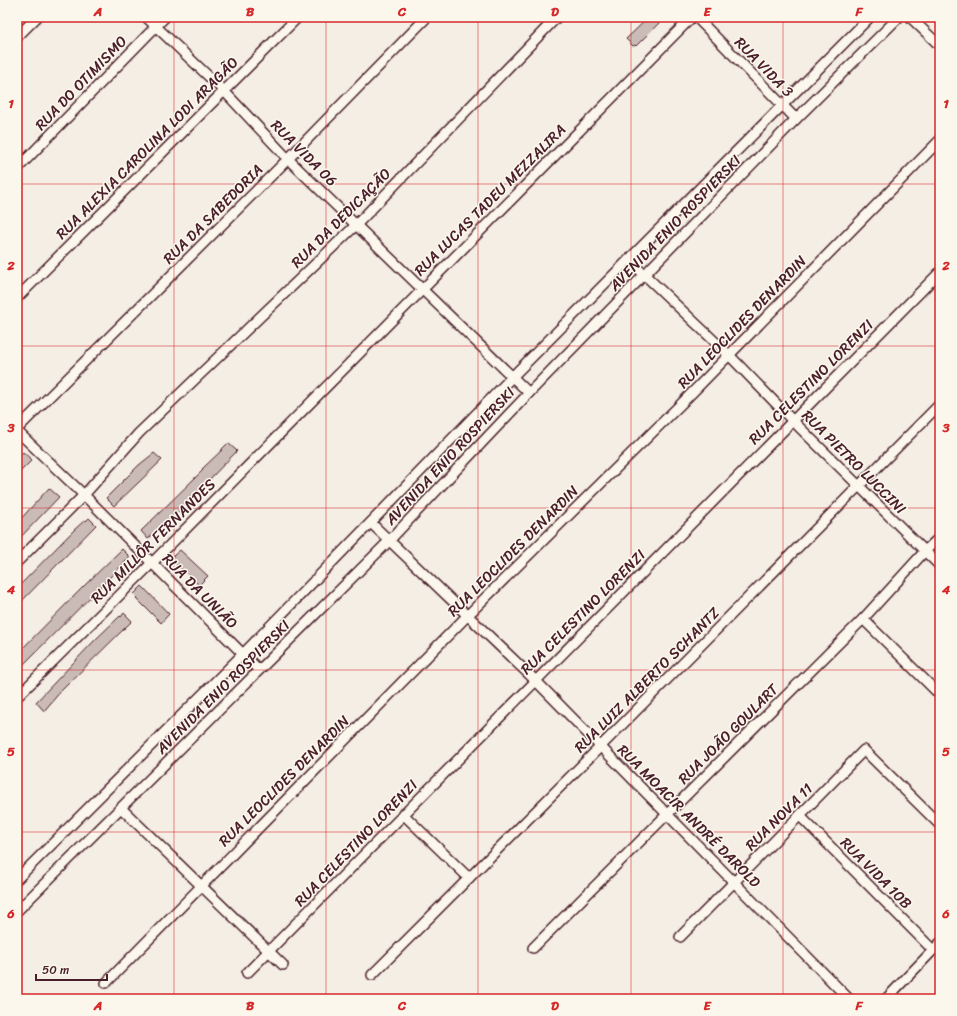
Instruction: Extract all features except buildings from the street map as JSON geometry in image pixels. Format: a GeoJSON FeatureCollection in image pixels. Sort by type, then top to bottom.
{"type":"FeatureCollection","features":[{"type":"Feature","properties":{"kind":"street"},"geometry":{"type":"LineString","coordinates":[[17,37],[37,17]]}},
{"type":"Feature","properties":{"kind":"street","name":"RUA VIDA 06"},"geometry":{"type":"LineString","coordinates":[[146,17],[224,91],[288,159],[529,393]]}},
{"type":"Feature","properties":{"kind":"street","name":"RUA DO OTIMISMO"},"geometry":{"type":"LineString","coordinates":[[17,169],[165,17]]}},
{"type":"Feature","properties":{"kind":"street","name":"RUA ALEXIA CAROLINA LODI ARAGÃO"},"geometry":{"type":"LineString","coordinates":[[17,298],[298,17]]}},
{"type":"Feature","properties":{"kind":"street","name":"RUA DA SABEDORIA"},"geometry":{"type":"LineString","coordinates":[[17,430],[288,159],[427,17]]}},
{"type":"Feature","properties":{"kind":"street","name":"RUA DA DEDICAÇÃO"},"geometry":{"type":"LineString","coordinates":[[17,562],[84,494],[139,433],[356,225],[558,17]]}},
{"type":"Feature","properties":{"kind":"street","name":"RUA LUCAS TADEU MEZZALIRA"},"geometry":{"type":"LineString","coordinates":[[309,404],[422,288],[692,17]]}},
{"type":"Feature","properties":{"kind":"street","name":"RUA VIDA 3"},"geometry":{"type":"LineString","coordinates":[[696,17],[796,119]]}},
{"type":"Feature","properties":{"kind":"street","name":"AVENIDA ENIO ROSPIERSKI"},"geometry":{"type":"LineString","coordinates":[[17,879],[243,654],[513,376],[870,17]]}},
{"type":"Feature","properties":{"kind":"street","name":"AVENIDA ENIO ROSPIERSKI"},"geometry":{"type":"LineString","coordinates":[[17,911],[389,541],[529,393],[796,119],[899,17]]}},
{"type":"Feature","properties":{"kind":"street"},"geometry":{"type":"LineString","coordinates":[[910,17],[940,46]]}},
{"type":"Feature","properties":{"kind":"street","name":"RUA LEOCLIDES DENARDIN"},"geometry":{"type":"LineString","coordinates":[[106,983],[468,615],[729,355],[940,140]]}},
{"type":"Feature","properties":{"kind":"street","name":"RUA PIETRO LUCCINI"},"geometry":{"type":"LineString","coordinates":[[629,260],[729,355],[792,420],[940,566]]}},
{"type":"Feature","properties":{"kind":"street","name":"RUA CELESTINO LORENZI"},"geometry":{"type":"LineString","coordinates":[[247,973],[792,420],[940,272]]}},
{"type":"Feature","properties":{"kind":"street","name":"RUA MILLÔR FERNANDES"},"geometry":{"type":"LineString","coordinates":[[17,697],[309,404]]}},
{"type":"Feature","properties":{"kind":"street","name":"RUA LUIZ ALBERTO SCHANTZ"},"geometry":{"type":"LineString","coordinates":[[372,975],[940,404]]}},
{"type":"Feature","properties":{"kind":"street","name":"RUA DA UNIÃO"},"geometry":{"type":"LineString","coordinates":[[17,430],[84,494],[259,670]]}},
{"type":"Feature","properties":{"kind":"street","name":"RUA MOACIR ANDRÉ DAROLD"},"geometry":{"type":"LineString","coordinates":[[370,523],[536,681],[849,999]]}},
{"type":"Feature","properties":{"kind":"street","name":"RUA JOÃO GOULART"},"geometry":{"type":"LineString","coordinates":[[533,948],[863,619],[925,551],[940,537]]}},
{"type":"Feature","properties":{"kind":"street"},"geometry":{"type":"LineString","coordinates":[[863,619],[940,695]]}},
{"type":"Feature","properties":{"kind":"street","name":"RUA NOVA 11"},"geometry":{"type":"LineString","coordinates":[[680,937],[864,750],[940,825]]}},
{"type":"Feature","properties":{"kind":"street"},"geometry":{"type":"LineString","coordinates":[[121,808],[283,965]]}},
{"type":"Feature","properties":{"kind":"street"},"geometry":{"type":"LineString","coordinates":[[404,814],[469,878]]}},
{"type":"Feature","properties":{"kind":"street","name":"RUA VIDA 10B"},"geometry":{"type":"LineString","coordinates":[[800,816],[937,946]]}},
{"type":"Feature","properties":{"kind":"street"},"geometry":{"type":"LineString","coordinates":[[886,999],[937,946]]}}]}
